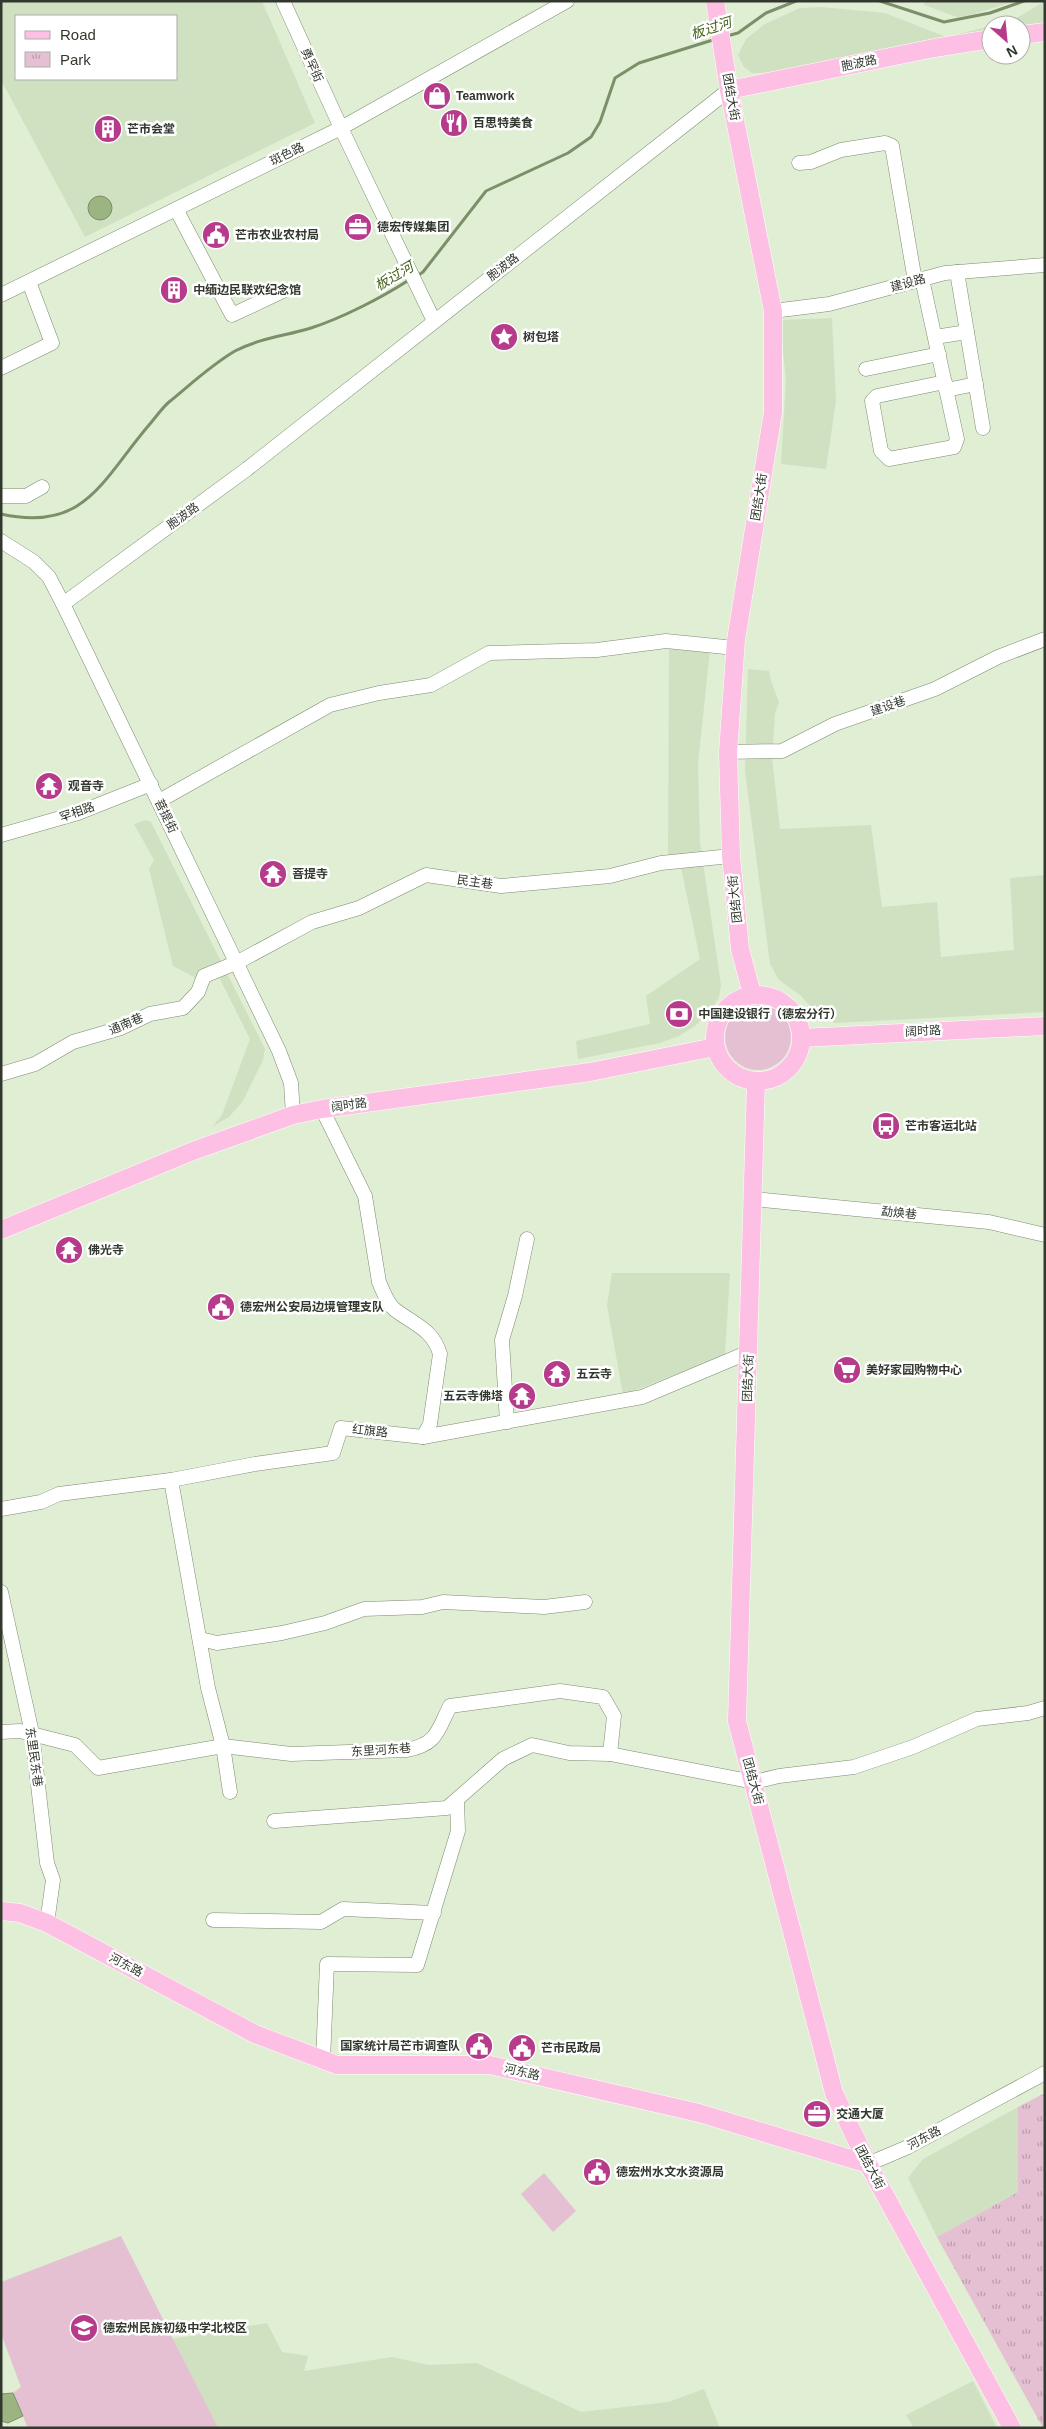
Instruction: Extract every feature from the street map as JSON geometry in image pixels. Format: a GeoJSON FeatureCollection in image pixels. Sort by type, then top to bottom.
{"type":"FeatureCollection","features":[{"type":"Feature","properties":{"kind":"main road","name":"团结大街"},"geometry":{"type":"LineString","coordinates":[[716,8],[729,90],[773,311],[774,412],[735,648],[728,752],[731,856],[740,949],[752,994]]}},
{"type":"Feature","properties":{"kind":"main road"},"geometry":{"type":"LineString","coordinates":[[1031,34],[1045,32]]}},
{"type":"Feature","properties":{"kind":"main road","name":"胞波路"},"geometry":{"type":"LineString","coordinates":[[729,90],[934,48],[981,41]]}},
{"type":"Feature","properties":{"kind":"main road"},"geometry":{"type":"LineString","coordinates":[[752,994],[767,995],[781,1001],[792,1010],[799,1024],[801,1038],[799,1052],[792,1064],[776,1076],[756,1081],[742,1078],[730,1071],[720,1060],[715,1047],[714,1033],[718,1019],[727,1007],[738,999],[752,994]]}},
{"type":"Feature","properties":{"kind":"main road","name":"阔时路"},"geometry":{"type":"LineString","coordinates":[[801,1038],[1045,1026]]}},
{"type":"Feature","properties":{"kind":"main road","name":"阔时路"},"geometry":{"type":"LineString","coordinates":[[1,1230],[193,1152],[293,1115],[322,1109],[590,1072],[715,1047]]}},
{"type":"Feature","properties":{"kind":"main road","name":"团结大街"},"geometry":{"type":"LineString","coordinates":[[756,1081],[737,1721],[834,2093],[868,2164],[1012,2428]]}},
{"type":"Feature","properties":{"kind":"main road","name":"河东路"},"geometry":{"type":"LineString","coordinates":[[1,1910],[20,1913],[47,1923],[255,2034],[336,2065],[490,2065],[699,2113],[868,2164]]}},
{"type":"Feature","properties":{"kind":"street","name":"勇罕街"},"geometry":{"type":"LineString","coordinates":[[283,1],[341,128],[434,321]]}},
{"type":"Feature","properties":{"kind":"street","name":"斑色路"},"geometry":{"type":"LineString","coordinates":[[1,295],[341,128],[567,1]]}},
{"type":"Feature","properties":{"kind":"street","name":"胞波路"},"geometry":{"type":"LineString","coordinates":[[63,604],[246,469],[729,90]]}},
{"type":"Feature","properties":{"kind":"street"},"geometry":{"type":"LineString","coordinates":[[799,163],[811,162],[841,150],[885,143],[892,146],[919,280],[946,386],[957,439],[954,447],[889,459],[882,451],[872,401],[877,396],[946,386],[976,384]]}},
{"type":"Feature","properties":{"kind":"street"},"geometry":{"type":"LineString","coordinates":[[176,209],[232,315],[283,291]]}},
{"type":"Feature","properties":{"kind":"street","name":"建设路"},"geometry":{"type":"LineString","coordinates":[[773,311],[829,304],[957,272],[1045,265]]}},
{"type":"Feature","properties":{"kind":"street"},"geometry":{"type":"LineString","coordinates":[[957,272],[983,428]]}},
{"type":"Feature","properties":{"kind":"street"},"geometry":{"type":"LineString","coordinates":[[1,368],[52,342],[29,282]]}},
{"type":"Feature","properties":{"kind":"street"},"geometry":{"type":"LineString","coordinates":[[934,337],[967,332]]}},
{"type":"Feature","properties":{"kind":"street"},"geometry":{"type":"LineString","coordinates":[[866,369],[938,354]]}},
{"type":"Feature","properties":{"kind":"street"},"geometry":{"type":"LineString","coordinates":[[1,496],[26,496],[42,487]]}},
{"type":"Feature","properties":{"kind":"street","name":"菩提街"},"geometry":{"type":"LineString","coordinates":[[1,541],[34,562],[49,577],[63,604],[238,962],[279,1051],[291,1083],[293,1115]]}},
{"type":"Feature","properties":{"kind":"street","name":"建设巷"},"geometry":{"type":"LineString","coordinates":[[728,752],[782,751],[834,724],[935,689],[998,657],[1045,639]]}},
{"type":"Feature","properties":{"kind":"street"},"geometry":{"type":"LineString","coordinates":[[159,801],[330,705],[431,685],[489,653],[597,650],[666,641],[735,648]]}},
{"type":"Feature","properties":{"kind":"street","name":"罕相路"},"geometry":{"type":"LineString","coordinates":[[1,835],[78,813],[151,784]]}},
{"type":"Feature","properties":{"kind":"street","name":"民主巷"},"geometry":{"type":"LineString","coordinates":[[238,962],[312,922],[359,908],[426,875],[501,886],[610,876],[660,863],[731,856]]}},
{"type":"Feature","properties":{"kind":"street","name":"通南巷"},"geometry":{"type":"LineString","coordinates":[[1,1074],[35,1064],[73,1042],[121,1028],[150,1014],[183,1008],[198,992],[204,976],[238,962]]}},
{"type":"Feature","properties":{"kind":"street"},"geometry":{"type":"LineString","coordinates":[[322,1109],[366,1196],[379,1282],[385,1295],[393,1308],[417,1322],[433,1337],[440,1354],[430,1424],[423,1437]]}},
{"type":"Feature","properties":{"kind":"street","name":"勐焕巷"},"geometry":{"type":"LineString","coordinates":[[753,1199],[988,1222],[1045,1235]]}},
{"type":"Feature","properties":{"kind":"street"},"geometry":{"type":"LineString","coordinates":[[507,1422],[502,1340],[515,1296],[527,1239]]}},
{"type":"Feature","properties":{"kind":"street","name":"红旗路"},"geometry":{"type":"LineString","coordinates":[[1,1509],[41,1502],[59,1494],[171,1480],[255,1464],[333,1453],[341,1428],[423,1437],[642,1397],[749,1352]]}},
{"type":"Feature","properties":{"kind":"street"},"geometry":{"type":"LineString","coordinates":[[171,1480],[208,1688],[223,1746],[230,1792]]}},
{"type":"Feature","properties":{"kind":"street","name":"东里民东巷"},"geometry":{"type":"LineString","coordinates":[[1,1592],[32,1734],[47,1863],[53,1880],[47,1923]]}},
{"type":"Feature","properties":{"kind":"street"},"geometry":{"type":"LineString","coordinates":[[200,1639],[217,1642],[282,1633],[325,1623],[364,1609],[422,1607],[443,1602],[544,1607],[586,1602]]}},
{"type":"Feature","properties":{"kind":"street","name":"东里河东巷"},"geometry":{"type":"LineString","coordinates":[[1,1732],[20,1730],[75,1745],[98,1768],[223,1746],[291,1754],[406,1750],[420,1748],[433,1740],[450,1706],[560,1691],[603,1697],[614,1716],[610,1754]]}},
{"type":"Feature","properties":{"kind":"street"},"geometry":{"type":"LineString","coordinates":[[274,1821],[448,1808],[504,1759],[532,1746],[569,1753],[610,1754],[754,1782],[779,1776],[854,1767],[913,1747],[977,1719],[1028,1713],[1045,1708]]}},
{"type":"Feature","properties":{"kind":"street"},"geometry":{"type":"LineString","coordinates":[[323,2061],[327,1964],[417,1965],[458,1831],[457,1800]]}},
{"type":"Feature","properties":{"kind":"street"},"geometry":{"type":"LineString","coordinates":[[214,1920],[321,1922],[343,1909],[434,1914]]}},
{"type":"Feature","properties":{"kind":"street","name":"河东路"},"geometry":{"type":"LineString","coordinates":[[868,2164],[908,2147],[1045,2073]]}},
{"type":"Feature","properties":{"kind":"shaded area"},"geometry":{"type":"Polygon","coordinates":[[[1,1],[262,1],[315,123],[85,237],[1,80],[1,1]]]}},
{"type":"Feature","properties":{"kind":"shaded area"},"geometry":{"type":"Polygon","coordinates":[[[925,1],[1016,1],[957,17],[924,5],[925,1]]]}},
{"type":"Feature","properties":{"kind":"shaded area"},"geometry":{"type":"Polygon","coordinates":[[[1045,1],[1045,28],[1031,30],[1031,15],[1021,15],[1045,1]]]}},
{"type":"Feature","properties":{"kind":"shaded area"},"geometry":{"type":"Polygon","coordinates":[[[821,7],[885,13],[946,37],[981,28],[981,39],[763,73],[752,73],[744,67],[738,55],[746,39],[765,24],[800,8],[821,7]]]}},
{"type":"Feature","properties":{"kind":"shaded area"},"geometry":{"type":"Polygon","coordinates":[[[100,196],[108,200],[112,208],[108,216],[100,220],[92,216],[88,208],[92,200],[100,196]]]}},
{"type":"Feature","properties":{"kind":"shaded area"},"geometry":{"type":"Polygon","coordinates":[[[832,318],[836,401],[826,469],[781,464],[786,381],[780,320],[832,318]]]}},
{"type":"Feature","properties":{"kind":"shaded area"},"geometry":{"type":"Polygon","coordinates":[[[669,649],[710,650],[698,764],[700,842],[721,985],[719,997],[712,1009],[695,1026],[679,1036],[660,1043],[578,1059],[576,1041],[650,1024],[646,996],[700,959],[679,858],[668,859],[669,649]]]}},
{"type":"Feature","properties":{"kind":"shaded area"},"geometry":{"type":"Polygon","coordinates":[[[748,669],[769,671],[779,702],[775,714],[772,758],[780,829],[871,825],[882,907],[937,902],[941,957],[1014,950],[1010,878],[1045,875],[1045,1012],[835,1023],[821,1018],[800,995],[779,980],[770,964],[745,771],[748,669]]]}},
{"type":"Feature","properties":{"kind":"shaded area"},"geometry":{"type":"Polygon","coordinates":[[[145,820],[151,822],[265,1049],[263,1060],[243,1101],[229,1117],[212,1127],[222,1115],[250,1039],[216,971],[198,979],[173,966],[149,869],[154,860],[134,824],[145,820]]]}},
{"type":"Feature","properties":{"kind":"shaded area"},"geometry":{"type":"Polygon","coordinates":[[[612,1273],[730,1273],[725,1355],[623,1395],[607,1305],[612,1273]]]}},
{"type":"Feature","properties":{"kind":"shaded area"},"geometry":{"type":"Polygon","coordinates":[[[1018,2107],[1018,2192],[937,2237],[908,2178],[923,2159],[1018,2107]]]}},
{"type":"Feature","properties":{"kind":"shaded area","name":"德宏州民族初级中学北校区"},"geometry":{"type":"Polygon","coordinates":[[[1,2282],[172,2339],[267,2323],[282,2352],[308,2356],[304,2371],[392,2357],[429,2365],[477,2363],[581,2412],[668,2402],[704,2389],[720,2428],[28,2428],[13,2393],[21,2387],[1,2333],[1,2282]]]}},
{"type":"Feature","properties":{"kind":"shaded area"},"geometry":{"type":"Polygon","coordinates":[[[973,2381],[997,2428],[914,2428],[906,2415],[973,2381]]]}},
{"type":"Feature","properties":{"kind":"shaded area"},"geometry":{"type":"Polygon","coordinates":[[[13,2393],[23,2416],[8,2423],[1,2421],[1,2394],[13,2393]]]}},
{"type":"Feature","properties":{"kind":"green space"},"geometry":{"type":"Polygon","coordinates":[[[752,1004],[764,1004],[776,1009],[786,1019],[791,1031],[789,1050],[776,1065],[764,1070],[752,1070],[740,1065],[730,1055],[725,1043],[725,1031],[730,1019],[740,1009],[752,1004]]]}},
{"type":"Feature","properties":{"kind":"green space"},"geometry":{"type":"Polygon","coordinates":[[[1045,2093],[1045,2428],[1043,2428],[937,2237],[1018,2192],[1018,2107],[1045,2093]]]}},
{"type":"Feature","properties":{"kind":"green space"},"geometry":{"type":"Polygon","coordinates":[[[544,2173],[576,2211],[553,2232],[521,2194],[544,2173]]]}},
{"type":"Feature","properties":{"kind":"green space"},"geometry":{"type":"Polygon","coordinates":[[[121,2236],[218,2428],[28,2428],[13,2393],[21,2387],[1,2333],[1,2282],[121,2236]]]}},
{"type":"Feature","properties":{"kind":"waterway","name":"板过河"},"geometry":{"type":"LineString","coordinates":[[727,36],[738,33],[766,13],[796,1]]}},
{"type":"Feature","properties":{"kind":"waterway","name":"板过河"},"geometry":{"type":"LineString","coordinates":[[880,1],[944,22],[990,13],[1024,1]]}},
{"type":"Feature","properties":{"kind":"waterway","name":"板过河"},"geometry":{"type":"LineString","coordinates":[[417,276],[423,272],[486,191],[568,153],[591,137],[600,122],[615,78],[639,63],[716,39]]}},
{"type":"Feature","properties":{"kind":"waterway","name":"板过河"},"geometry":{"type":"LineString","coordinates":[[1,514],[30,518],[53,516],[72,509],[89,497],[104,482],[166,404],[226,357],[254,343],[311,328],[335,319],[409,280]]}},
{"type":"Feature","properties":{"kind":"place","name":"Teamwork"},"geometry":{"type":"Point","coordinates":[437,96]}},
{"type":"Feature","properties":{"kind":"place","name":"百思特美食"},"geometry":{"type":"Point","coordinates":[454,123]}},
{"type":"Feature","properties":{"kind":"place","name":"芒市会堂"},"geometry":{"type":"Point","coordinates":[108,129]}},
{"type":"Feature","properties":{"kind":"place","name":"德宏传媒集团"},"geometry":{"type":"Point","coordinates":[358,227]}},
{"type":"Feature","properties":{"kind":"place","name":"芒市农业农村局"},"geometry":{"type":"Point","coordinates":[216,235]}},
{"type":"Feature","properties":{"kind":"place","name":"中缅边民联欢纪念馆"},"geometry":{"type":"Point","coordinates":[174,290]}},
{"type":"Feature","properties":{"kind":"place","name":"树包塔"},"geometry":{"type":"Point","coordinates":[504,337]}},
{"type":"Feature","properties":{"kind":"place","name":"观音寺"},"geometry":{"type":"Point","coordinates":[49,786]}},
{"type":"Feature","properties":{"kind":"place","name":"菩提寺"},"geometry":{"type":"Point","coordinates":[273,874]}},
{"type":"Feature","properties":{"kind":"place","name":"中国建设银行（德宏分行）"},"geometry":{"type":"Point","coordinates":[679,1014]}},
{"type":"Feature","properties":{"kind":"place","name":"芒市客运北站"},"geometry":{"type":"Point","coordinates":[886,1126]}},
{"type":"Feature","properties":{"kind":"place","name":"佛光寺"},"geometry":{"type":"Point","coordinates":[69,1250]}},
{"type":"Feature","properties":{"kind":"place","name":"德宏州公安局边境管理支队"},"geometry":{"type":"Point","coordinates":[221,1307]}},
{"type":"Feature","properties":{"kind":"place","name":"美好家园购物中心"},"geometry":{"type":"Point","coordinates":[847,1370]}},
{"type":"Feature","properties":{"kind":"place","name":"五云寺"},"geometry":{"type":"Point","coordinates":[557,1374]}},
{"type":"Feature","properties":{"kind":"place","name":"五云寺佛塔"},"geometry":{"type":"Point","coordinates":[522,1396]}},
{"type":"Feature","properties":{"kind":"place","name":"国家统计局芒市调查队"},"geometry":{"type":"Point","coordinates":[479,2046]}},
{"type":"Feature","properties":{"kind":"place","name":"芒市民政局"},"geometry":{"type":"Point","coordinates":[522,2048]}},
{"type":"Feature","properties":{"kind":"place","name":"交通大厦"},"geometry":{"type":"Point","coordinates":[817,2114]}},
{"type":"Feature","properties":{"kind":"place","name":"德宏州水文水资源局"},"geometry":{"type":"Point","coordinates":[597,2172]}},
{"type":"Feature","properties":{"kind":"place","name":"德宏州民族初级中学北校区"},"geometry":{"type":"Point","coordinates":[84,2328]}}]}
